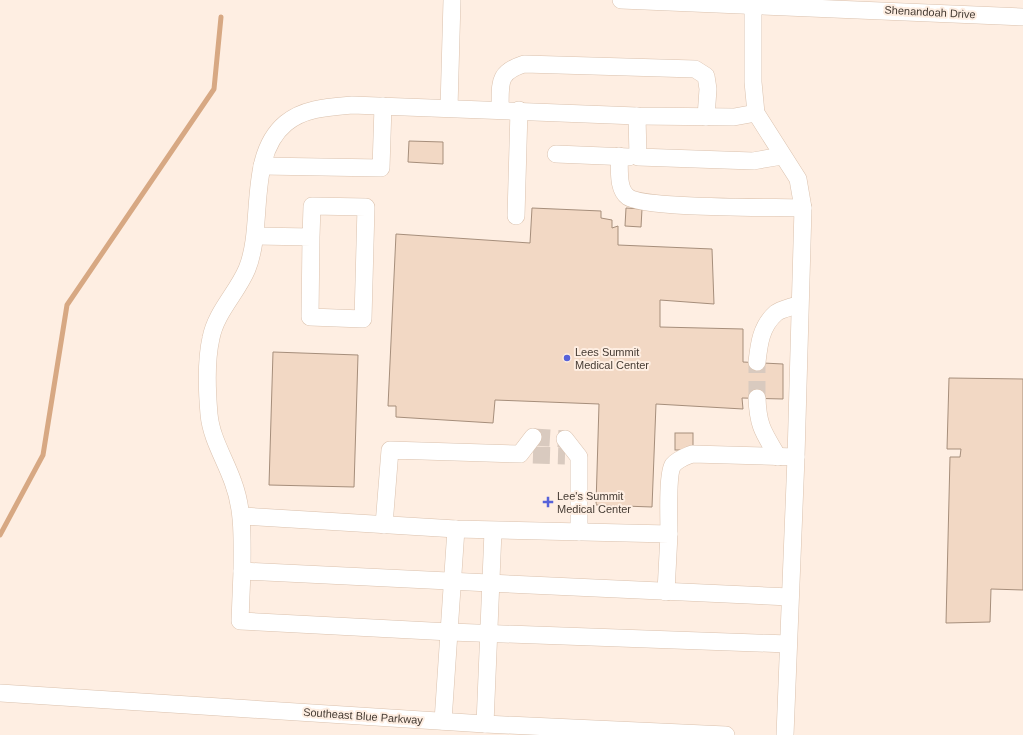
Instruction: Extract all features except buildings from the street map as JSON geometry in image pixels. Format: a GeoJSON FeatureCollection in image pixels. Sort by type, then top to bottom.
{"type":"FeatureCollection","features":[{"type":"Feature","properties":{"kind":"street"},"geometry":{"type":"LineString","coordinates":[[449,108],[452,0]]}},
{"type":"Feature","properties":{"kind":"street","name":"Shenandoah Drive"},"geometry":{"type":"LineString","coordinates":[[621,0],[753,4],[1023,17]]}},
{"type":"Feature","properties":{"kind":"street"},"geometry":{"type":"LineString","coordinates":[[753,4],[753,82],[756,113],[798,179],[803,208],[799,304],[796,457],[785,735]]}},
{"type":"Feature","properties":{"kind":"street"},"geometry":{"type":"LineString","coordinates":[[500,110],[502,79],[510,68],[524,64],[695,69],[706,76],[708,89],[706,117]]}},
{"type":"Feature","properties":{"kind":"street"},"geometry":{"type":"LineString","coordinates":[[756,113],[734,117],[637,116],[519,110],[352,105],[315,109],[286,123],[270,142],[262,166],[256,236],[247,268],[220,315],[211,338],[208,376],[209,415],[217,446],[233,482],[242,516],[240,621],[450,632],[788,644]]}},
{"type":"Feature","properties":{"kind":"street"},"geometry":{"type":"LineString","coordinates":[[262,166],[381,168],[383,106]]}},
{"type":"Feature","properties":{"kind":"street"},"geometry":{"type":"LineString","coordinates":[[516,216],[519,110]]}},
{"type":"Feature","properties":{"kind":"street"},"geometry":{"type":"LineString","coordinates":[[637,116],[638,157]]}},
{"type":"Feature","properties":{"kind":"street"},"geometry":{"type":"LineString","coordinates":[[556,154],[753,161],[782,156]]}},
{"type":"Feature","properties":{"kind":"street"},"geometry":{"type":"LineString","coordinates":[[619,156],[621,189],[629,197],[646,202],[678,205],[803,208]]}},
{"type":"Feature","properties":{"kind":"street"},"geometry":{"type":"LineString","coordinates":[[312,206],[366,207],[363,319],[310,317],[311,237],[312,206]]}},
{"type":"Feature","properties":{"kind":"street"},"geometry":{"type":"LineString","coordinates":[[256,236],[311,237]]}},
{"type":"Feature","properties":{"kind":"street"},"geometry":{"type":"LineString","coordinates":[[757,362],[760,340],[765,326],[776,312],[799,304]]}},
{"type":"Feature","properties":{"kind":"street"},"geometry":{"type":"LineString","coordinates":[[757,398],[758,417],[762,430],[778,457]]}},
{"type":"Feature","properties":{"kind":"street"},"geometry":{"type":"LineString","coordinates":[[384,525],[390,450],[526,454],[533,437]]}},
{"type":"Feature","properties":{"kind":"street"},"geometry":{"type":"LineString","coordinates":[[565,439],[572,457],[579,532]]}},
{"type":"Feature","properties":{"kind":"street"},"geometry":{"type":"LineString","coordinates":[[666,592],[670,476],[673,465],[681,458],[692,454],[796,457]]}},
{"type":"Feature","properties":{"kind":"street"},"geometry":{"type":"LineString","coordinates":[[242,516],[456,529],[669,534]]}},
{"type":"Feature","properties":{"kind":"street"},"geometry":{"type":"LineString","coordinates":[[443,721],[454,580],[456,529]]}},
{"type":"Feature","properties":{"kind":"street"},"geometry":{"type":"LineString","coordinates":[[485,724],[493,530]]}},
{"type":"Feature","properties":{"kind":"street"},"geometry":{"type":"LineString","coordinates":[[242,571],[790,597]]}},
{"type":"Feature","properties":{"kind":"street","name":"Southeast Blue Parkway"},"geometry":{"type":"LineString","coordinates":[[0,693],[485,724],[726,735]]}},
{"type":"Feature","properties":{"kind":"waterway"},"geometry":{"type":"LineString","coordinates":[[0,535],[43,455],[67,305],[214,89],[221,17]]}},
{"type":"Feature","properties":{"kind":"tunnel"},"geometry":{"type":"LineString","coordinates":[[757,362],[757,398]]}},
{"type":"Feature","properties":{"kind":"tunnel"},"geometry":{"type":"LineString","coordinates":[[533,437],[565,439]]}},
{"type":"Feature","properties":{"kind":"tunnel"},"geometry":{"type":"LineString","coordinates":[[533,455],[565,456]]}},
{"type":"Feature","properties":{"kind":"place","name":"Lees Summit Medical Center"},"geometry":{"type":"Point","coordinates":[567,358]}},
{"type":"Feature","properties":{"kind":"place","name":"Lee's Summit Medical Center"},"geometry":{"type":"Point","coordinates":[548,502]}}]}
